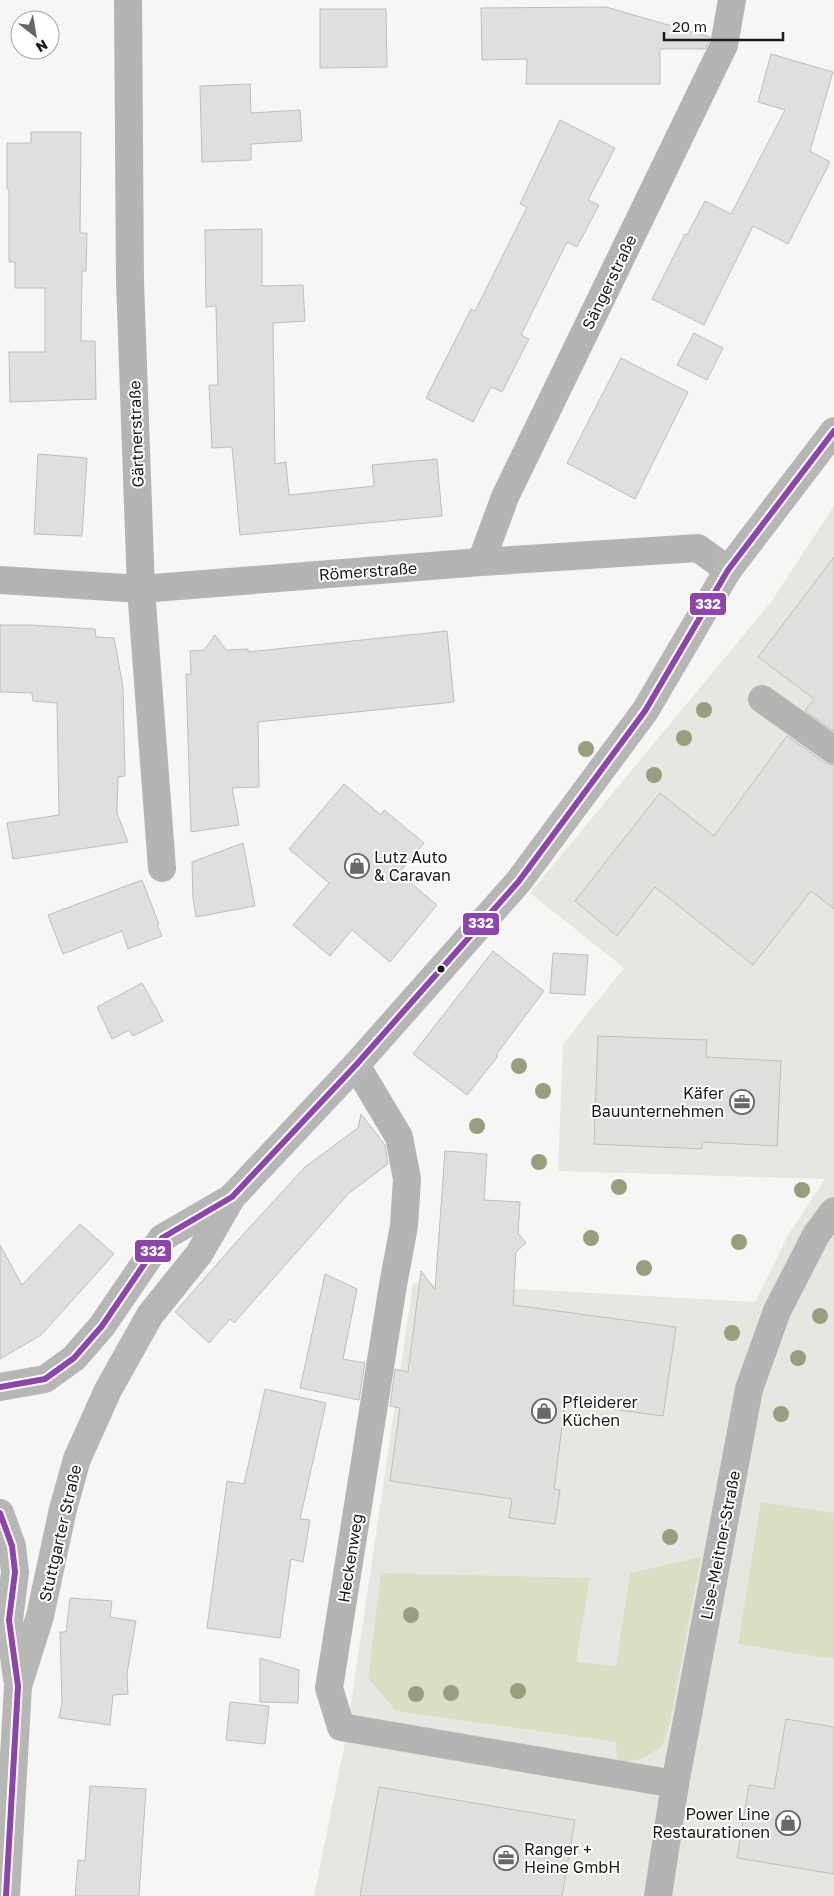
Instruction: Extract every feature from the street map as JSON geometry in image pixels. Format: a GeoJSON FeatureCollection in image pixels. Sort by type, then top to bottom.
{"type":"FeatureCollection","features":[{"type":"Feature","properties":{"kind":"main road","name":"Stuttgarter Straße"},"geometry":{"type":"LineString","coordinates":[[6,1896],[18,1686],[40,1616],[63,1509],[77,1459],[108,1390],[150,1315],[199,1254],[232,1197],[356,1065],[520,881],[645,711],[728,570],[834,431]]}},
{"type":"Feature","properties":{"kind":"main road"},"geometry":{"type":"LineString","coordinates":[[0,1387],[45,1379],[74,1358],[102,1326],[162,1238],[232,1197]]}},
{"type":"Feature","properties":{"kind":"main road"},"geometry":{"type":"LineString","coordinates":[[0,1513],[12,1546],[15,1572],[9,1620],[18,1686]]}},
{"type":"Feature","properties":{"kind":"street","name":"Gärtnerstraße"},"geometry":{"type":"LineString","coordinates":[[128,0],[130,280],[141,589],[162,868]]}},
{"type":"Feature","properties":{"kind":"street","name":"Sängerstraße"},"geometry":{"type":"LineString","coordinates":[[481,562],[505,497],[724,45],[732,0]]}},
{"type":"Feature","properties":{"kind":"street","name":"Römerstraße"},"geometry":{"type":"LineString","coordinates":[[0,580],[141,589],[481,562],[698,548],[728,570]]}},
{"type":"Feature","properties":{"kind":"street"},"geometry":{"type":"LineString","coordinates":[[762,699],[834,750]]}},
{"type":"Feature","properties":{"kind":"street","name":"Heckenweg"},"geometry":{"type":"LineString","coordinates":[[356,1065],[399,1137],[407,1179],[404,1226],[329,1688],[341,1727],[675,1784]]}},
{"type":"Feature","properties":{"kind":"street","name":"Lise-Meitner-Straße"},"geometry":{"type":"LineString","coordinates":[[658,1896],[675,1784],[749,1389],[777,1311],[816,1235],[834,1211]]}},
{"type":"Feature","properties":{"kind":"shaded area"},"geometry":{"type":"Polygon","coordinates":[[[834,506],[834,1896],[314,1896],[345,1743],[413,1283],[755,1302],[788,1235],[825,1179],[558,1171],[563,1044],[624,968],[530,893],[771,602],[834,506]]]}},
{"type":"Feature","properties":{"kind":"green space"},"geometry":{"type":"Polygon","coordinates":[[[761,1502],[834,1513],[834,1659],[738,1644],[761,1502]]]}},
{"type":"Feature","properties":{"kind":"green space"},"geometry":{"type":"Polygon","coordinates":[[[701,1557],[670,1723],[662,1746],[641,1759],[617,1763],[616,1742],[396,1711],[368,1678],[381,1573],[590,1578],[576,1662],[616,1666],[630,1573],[701,1557]]]}},
{"type":"Feature","properties":{"kind":"building"},"geometry":{"type":"Polygon","coordinates":[[[606,7],[710,37],[705,49],[660,49],[660,84],[526,84],[527,59],[482,60],[481,8],[606,7]]]}},
{"type":"Feature","properties":{"kind":"building"},"geometry":{"type":"Polygon","coordinates":[[[320,9],[386,9],[387,67],[320,68],[320,9]]]}},
{"type":"Feature","properties":{"kind":"building"},"geometry":{"type":"Polygon","coordinates":[[[771,54],[833,72],[810,151],[830,162],[788,244],[753,226],[704,325],[652,299],[685,234],[687,235],[705,201],[731,214],[785,110],[758,102],[771,54]]]}},
{"type":"Feature","properties":{"kind":"building"},"geometry":{"type":"Polygon","coordinates":[[[250,84],[251,113],[300,110],[302,141],[251,144],[251,160],[202,162],[200,86],[250,84]]]}},
{"type":"Feature","properties":{"kind":"building"},"geometry":{"type":"Polygon","coordinates":[[[560,120],[615,148],[588,200],[599,205],[577,247],[567,242],[521,335],[529,339],[502,392],[491,387],[473,422],[426,398],[471,309],[475,311],[527,207],[520,204],[560,120]]]}},
{"type":"Feature","properties":{"kind":"building"},"geometry":{"type":"Polygon","coordinates":[[[31,132],[81,132],[80,233],[87,233],[86,271],[82,271],[81,341],[95,341],[96,399],[10,402],[9,352],[45,352],[45,288],[15,288],[15,262],[9,262],[7,143],[31,143],[31,132]]]}},
{"type":"Feature","properties":{"kind":"building"},"geometry":{"type":"Polygon","coordinates":[[[262,229],[262,286],[303,285],[305,321],[273,323],[275,464],[286,462],[289,495],[374,486],[372,465],[437,459],[442,516],[240,535],[232,447],[212,448],[209,385],[218,385],[216,306],[206,307],[205,230],[262,229]]]}},
{"type":"Feature","properties":{"kind":"building"},"geometry":{"type":"Polygon","coordinates":[[[694,333],[723,348],[707,380],[677,365],[694,333]]]}},
{"type":"Feature","properties":{"kind":"building"},"geometry":{"type":"Polygon","coordinates":[[[621,358],[688,392],[635,499],[567,463],[621,358]]]}},
{"type":"Feature","properties":{"kind":"building"},"geometry":{"type":"Polygon","coordinates":[[[38,454],[87,458],[82,536],[34,534],[38,454]]]}},
{"type":"Feature","properties":{"kind":"building"},"geometry":{"type":"Polygon","coordinates":[[[834,557],[834,731],[805,711],[814,699],[758,657],[834,557]]]}},
{"type":"Feature","properties":{"kind":"building"},"geometry":{"type":"Polygon","coordinates":[[[0,625],[95,629],[96,637],[114,638],[123,687],[125,776],[118,777],[117,813],[128,842],[13,859],[7,823],[59,815],[57,703],[33,701],[32,693],[0,692],[0,625]]]}},
{"type":"Feature","properties":{"kind":"building"},"geometry":{"type":"Polygon","coordinates":[[[447,631],[454,702],[258,722],[259,787],[232,788],[239,825],[191,832],[186,674],[191,674],[190,651],[204,650],[215,635],[226,650],[248,649],[248,652],[447,631]]]}},
{"type":"Feature","properties":{"kind":"building"},"geometry":{"type":"Polygon","coordinates":[[[787,736],[825,763],[834,765],[834,909],[811,891],[753,965],[655,887],[617,936],[575,901],[660,793],[714,836],[787,736]]]}},
{"type":"Feature","properties":{"kind":"building","name":"Lutz Auto & Caravan"},"geometry":{"type":"Polygon","coordinates":[[[344,784],[381,815],[384,810],[424,843],[399,873],[437,905],[390,962],[352,930],[330,956],[293,925],[329,883],[289,849],[344,784]]]}},
{"type":"Feature","properties":{"kind":"building"},"geometry":{"type":"Polygon","coordinates":[[[243,843],[255,906],[196,917],[193,898],[192,862],[243,843]]]}},
{"type":"Feature","properties":{"kind":"building"},"geometry":{"type":"Polygon","coordinates":[[[142,880],[162,936],[128,949],[122,931],[63,954],[48,915],[142,880]]]}},
{"type":"Feature","properties":{"kind":"building"},"geometry":{"type":"Polygon","coordinates":[[[493,951],[544,991],[496,1055],[498,1056],[467,1095],[413,1054],[493,951]]]}},
{"type":"Feature","properties":{"kind":"building"},"geometry":{"type":"Polygon","coordinates":[[[553,953],[588,955],[585,995],[550,993],[553,953]]]}},
{"type":"Feature","properties":{"kind":"building"},"geometry":{"type":"Polygon","coordinates":[[[142,983],[163,1021],[133,1036],[129,1030],[112,1039],[97,1007],[142,983]]]}},
{"type":"Feature","properties":{"kind":"building"},"geometry":{"type":"Polygon","coordinates":[[[598,1036],[707,1040],[706,1057],[781,1061],[777,1146],[702,1142],[702,1149],[594,1144],[598,1036]]]}},
{"type":"Feature","properties":{"kind":"building"},"geometry":{"type":"Polygon","coordinates":[[[361,1114],[385,1145],[388,1164],[349,1193],[234,1323],[230,1319],[209,1343],[175,1312],[305,1167],[358,1128],[361,1114]]]}},
{"type":"Feature","properties":{"kind":"building"},"geometry":{"type":"Polygon","coordinates":[[[445,1151],[487,1154],[484,1200],[520,1202],[518,1233],[526,1243],[516,1252],[513,1305],[676,1327],[663,1416],[565,1403],[554,1489],[560,1490],[555,1524],[509,1518],[512,1499],[390,1481],[400,1408],[390,1406],[395,1369],[408,1372],[421,1271],[435,1290],[445,1151]]]}},
{"type":"Feature","properties":{"kind":"building"},"geometry":{"type":"Polygon","coordinates":[[[80,1224],[114,1254],[41,1335],[0,1359],[0,1245],[22,1285],[80,1224]]]}},
{"type":"Feature","properties":{"kind":"building"},"geometry":{"type":"Polygon","coordinates":[[[325,1274],[357,1289],[343,1359],[365,1363],[359,1400],[300,1388],[325,1274]]]}},
{"type":"Feature","properties":{"kind":"building"},"geometry":{"type":"Polygon","coordinates":[[[265,1389],[326,1403],[300,1519],[310,1520],[303,1562],[291,1559],[280,1638],[207,1628],[227,1481],[244,1484],[265,1389]]]}},
{"type":"Feature","properties":{"kind":"building"},"geometry":{"type":"Polygon","coordinates":[[[70,1598],[112,1601],[110,1617],[136,1621],[127,1673],[128,1694],[113,1695],[110,1725],[59,1718],[62,1702],[60,1632],[66,1632],[70,1598]]]}},
{"type":"Feature","properties":{"kind":"building"},"geometry":{"type":"Polygon","coordinates":[[[260,1658],[299,1670],[298,1703],[260,1702],[260,1658]]]}},
{"type":"Feature","properties":{"kind":"building"},"geometry":{"type":"Polygon","coordinates":[[[230,1702],[269,1706],[265,1744],[226,1740],[230,1702]]]}},
{"type":"Feature","properties":{"kind":"building","name":"Power Line Restaurationen"},"geometry":{"type":"Polygon","coordinates":[[[786,1719],[834,1727],[834,1874],[737,1858],[749,1785],[774,1789],[786,1719]]]}},
{"type":"Feature","properties":{"kind":"building"},"geometry":{"type":"Polygon","coordinates":[[[90,1786],[146,1789],[139,1896],[75,1896],[78,1860],[85,1861],[90,1786]]]}},
{"type":"Feature","properties":{"kind":"building"},"geometry":{"type":"Polygon","coordinates":[[[379,1787],[575,1820],[562,1896],[360,1896],[379,1787]]]}},
{"type":"Feature","properties":{"kind":"transit line","name":"332"},"geometry":{"type":"LineString","coordinates":[[0,1387],[45,1379],[74,1358],[102,1326],[162,1238],[232,1197],[356,1065],[519,881],[645,711],[728,570],[834,431]]}},
{"type":"Feature","properties":{"kind":"transit line","name":"332"},"geometry":{"type":"LineString","coordinates":[[0,1513],[12,1546],[15,1572],[9,1620],[18,1686],[6,1896]]}},
{"type":"Feature","properties":{"kind":"place","name":"Lutz Auto & Caravan"},"geometry":{"type":"Point","coordinates":[357,866]}},
{"type":"Feature","properties":{"kind":"place","name":"Käfer Bauunternehmen"},"geometry":{"type":"Point","coordinates":[742,1102]}},
{"type":"Feature","properties":{"kind":"place","name":"Pfleiderer Küchen"},"geometry":{"type":"Point","coordinates":[544,1411]}},
{"type":"Feature","properties":{"kind":"place","name":"Power Line Restaurationen"},"geometry":{"type":"Point","coordinates":[788,1823]}},
{"type":"Feature","properties":{"kind":"place","name":"Ranger + Heine GmbH"},"geometry":{"type":"Point","coordinates":[506,1858]}}]}
